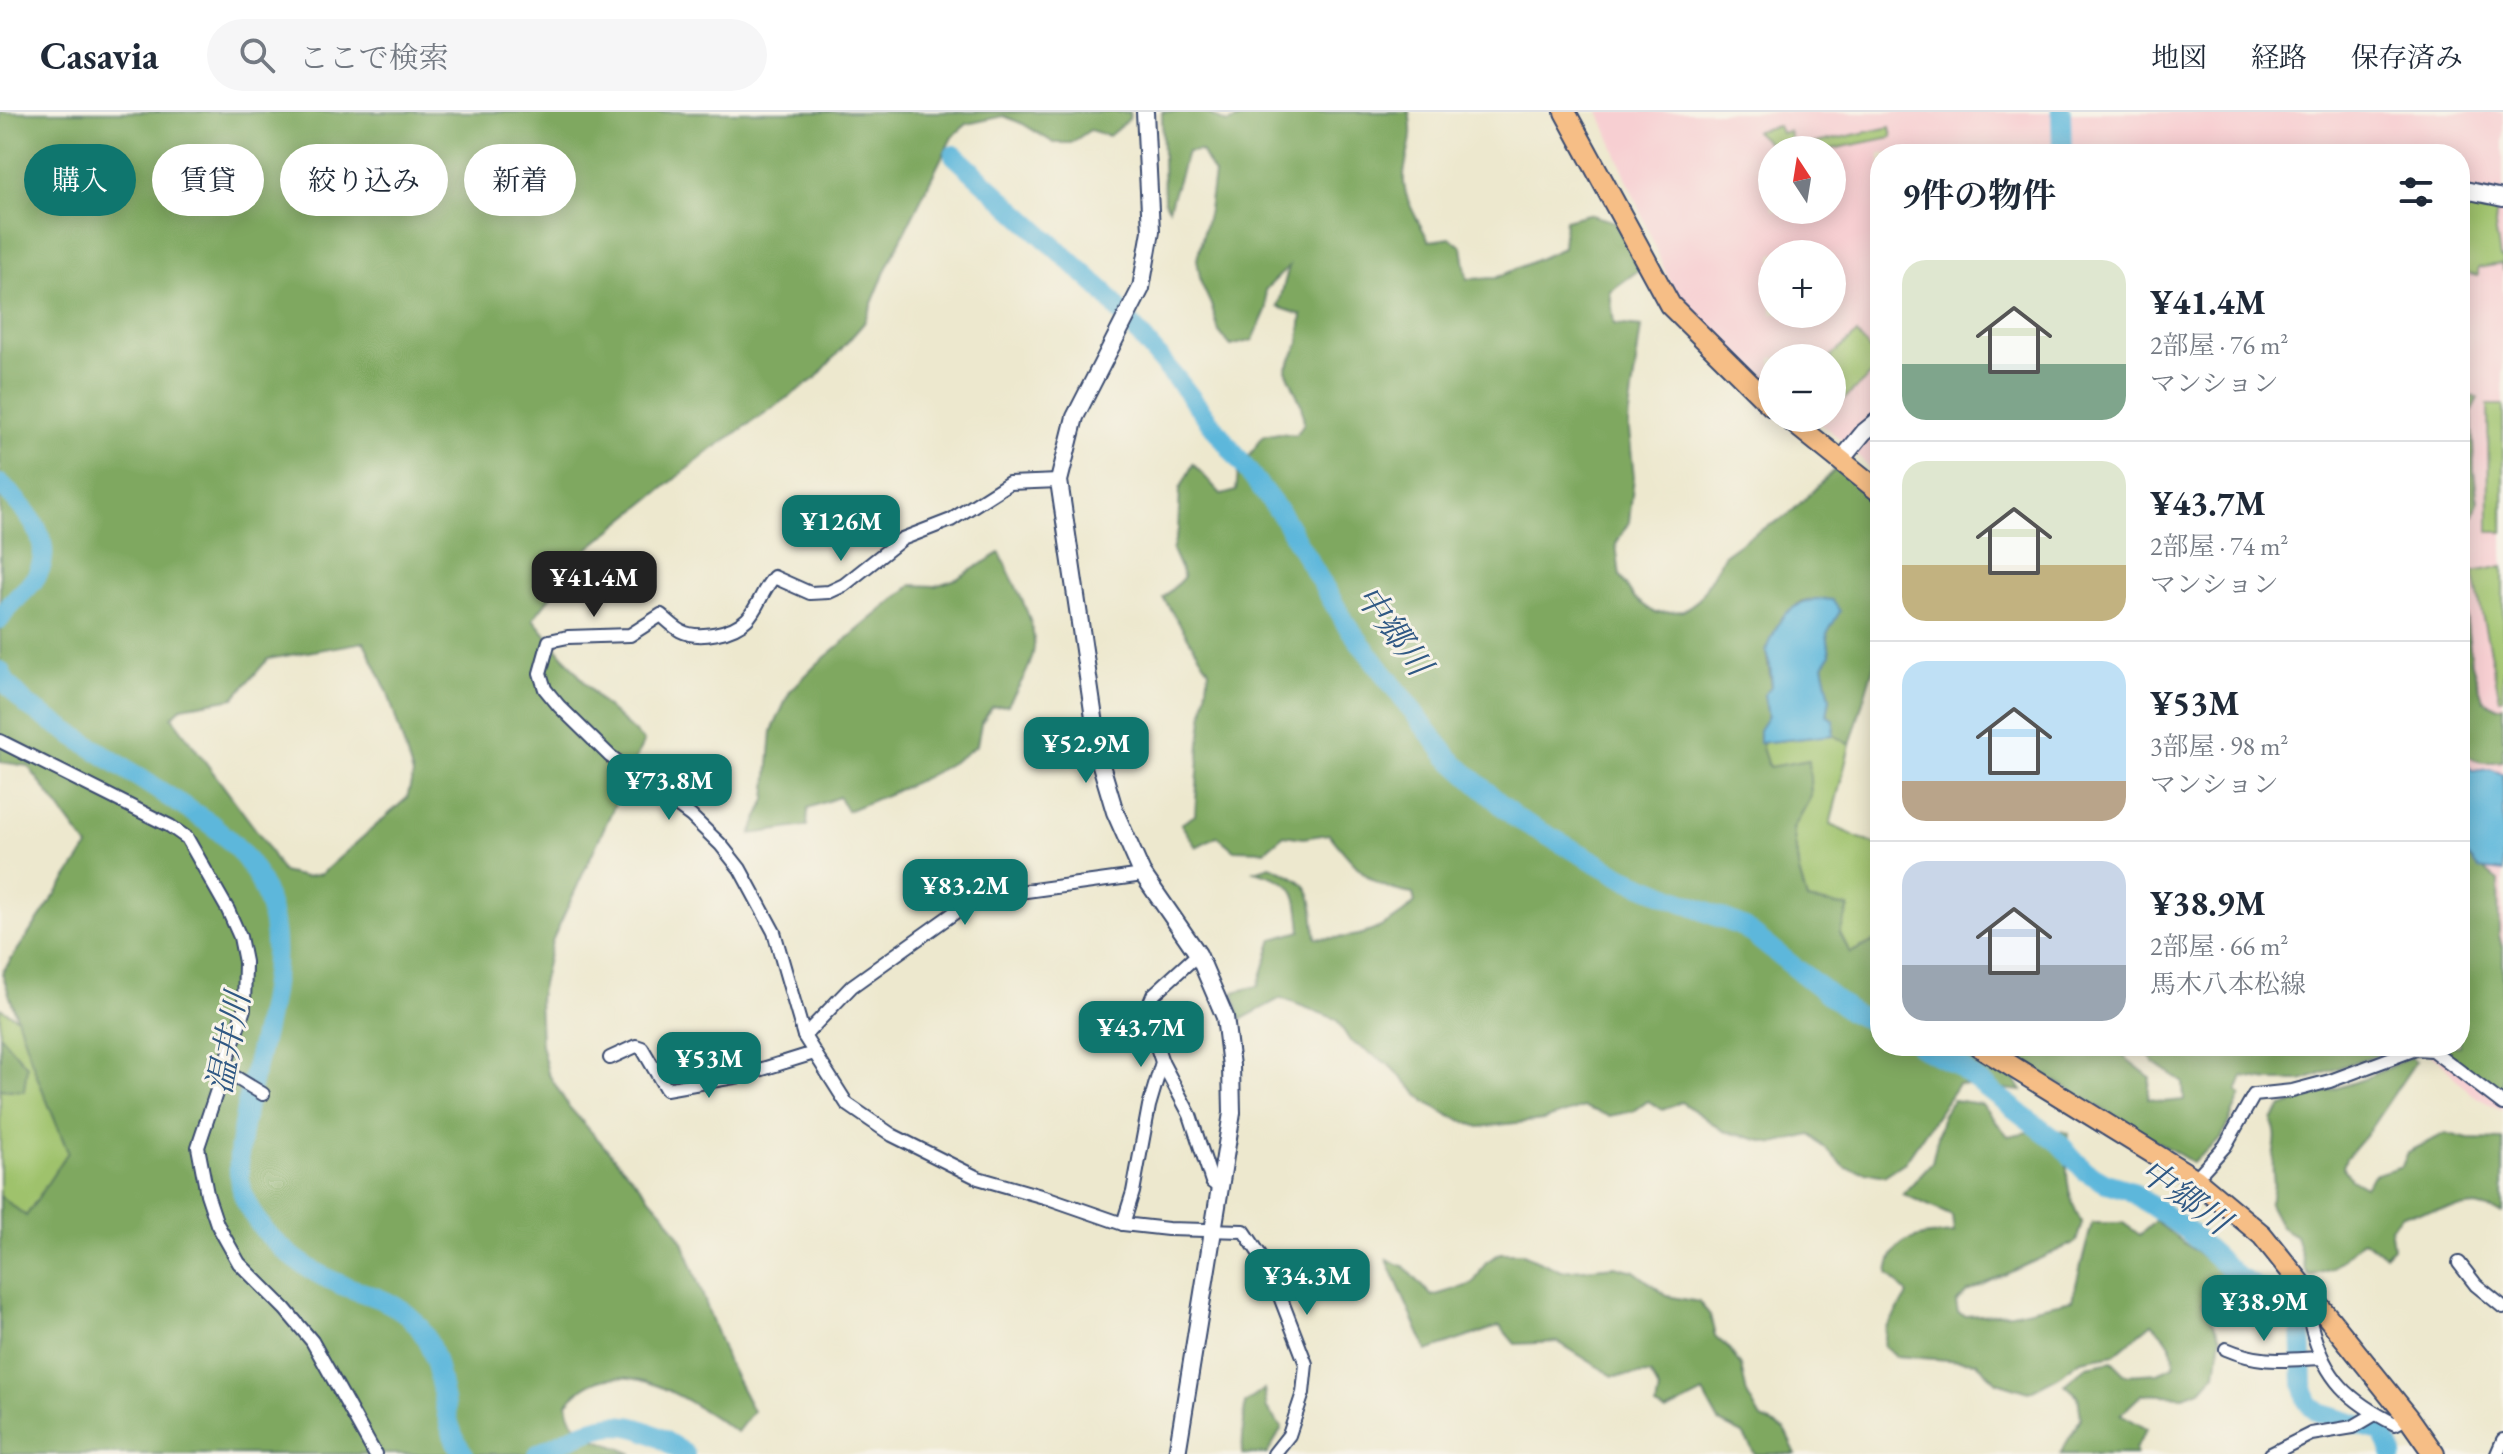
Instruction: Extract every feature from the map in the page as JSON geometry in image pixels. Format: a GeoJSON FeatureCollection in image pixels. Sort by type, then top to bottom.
{"type":"FeatureCollection","features":[{"type":"Feature","properties":{"kind":"main road"},"geometry":{"type":"LineString","coordinates":[[1565,112],[1670,305],[1758,392]]}},
{"type":"Feature","properties":{"kind":"main road"},"geometry":{"type":"LineString","coordinates":[[1806,432],[1870,484]]}},
{"type":"Feature","properties":{"kind":"main road"},"geometry":{"type":"LineString","coordinates":[[1995,1056],[2195,1179],[2262,1235],[2408,1417],[2434,1454]]}},
{"type":"Feature","properties":{"kind":"street"},"geometry":{"type":"LineString","coordinates":[[1145,112],[1151,231],[1141,288],[1075,417],[1059,481],[1101,765],[1115,812],[1142,873],[1198,954],[1225,1017],[1231,1066],[1232,1113],[1177,1454]]}},
{"type":"Feature","properties":{"kind":"street"},"geometry":{"type":"LineString","coordinates":[[2470,191],[2503,198]]}},
{"type":"Feature","properties":{"kind":"street"},"geometry":{"type":"LineString","coordinates":[[1841,460],[1870,427]]}},
{"type":"Feature","properties":{"kind":"street"},"geometry":{"type":"LineString","coordinates":[[1059,481],[1009,483],[951,520],[902,539],[844,585],[829,592],[810,593],[774,577],[764,588],[749,618],[740,625],[716,633],[695,635],[682,631],[661,615],[630,635],[568,637],[549,641],[540,673],[545,689],[559,706],[610,756],[691,816],[740,869],[774,932],[804,1036],[847,1104],[892,1135],[978,1178],[1123,1224],[1244,1231],[1269,1268],[1306,1364],[1303,1393],[1289,1435],[1274,1454]]}},
{"type":"Feature","properties":{"kind":"street"},"geometry":{"type":"LineString","coordinates":[[0,741],[170,826],[187,838],[228,910],[240,937],[245,962],[244,1009],[227,1073],[198,1147],[200,1166],[217,1224],[239,1263],[312,1341],[375,1454]]}},
{"type":"Feature","properties":{"kind":"street"},"geometry":{"type":"LineString","coordinates":[[804,1036],[852,986],[975,898],[1142,873]]}},
{"type":"Feature","properties":{"kind":"street"},"geometry":{"type":"LineString","coordinates":[[1198,954],[1153,995],[1148,1007],[1150,1026],[1162,1062],[1190,1115],[1212,1182],[1221,1189]]}},
{"type":"Feature","properties":{"kind":"street"},"geometry":{"type":"LineString","coordinates":[[610,1058],[636,1046],[642,1048],[666,1089],[740,1076],[814,1053]]}},
{"type":"Feature","properties":{"kind":"street"},"geometry":{"type":"LineString","coordinates":[[2195,1179],[2225,1146],[2254,1095],[2292,1091],[2330,1081],[2397,1056]]}},
{"type":"Feature","properties":{"kind":"street"},"geometry":{"type":"LineString","coordinates":[[2440,1056],[2503,1104]]}},
{"type":"Feature","properties":{"kind":"street"},"geometry":{"type":"LineString","coordinates":[[1123,1224],[1162,1062]]}},
{"type":"Feature","properties":{"kind":"street"},"geometry":{"type":"LineString","coordinates":[[227,1073],[263,1094]]}},
{"type":"Feature","properties":{"kind":"street"},"geometry":{"type":"LineString","coordinates":[[2459,1263],[2476,1285],[2503,1307]]}},
{"type":"Feature","properties":{"kind":"street"},"geometry":{"type":"LineString","coordinates":[[2308,1292],[2309,1359]]}},
{"type":"Feature","properties":{"kind":"street"},"geometry":{"type":"LineString","coordinates":[[2226,1349],[2249,1359],[2309,1359],[2370,1417],[2395,1424],[2408,1417]]}},
{"type":"Feature","properties":{"kind":"street"},"geometry":{"type":"LineString","coordinates":[[2271,1454],[2311,1434],[2353,1427],[2370,1417]]}},
{"type":"Feature","properties":{"kind":"street"},"geometry":{"type":"LineString","coordinates":[[2497,1454],[2503,1440]]}},
{"type":"Feature","properties":{"kind":"shaded area"},"geometry":{"type":"Polygon","coordinates":[[[1599,112],[2503,112],[2503,1111],[2470,1093],[2432,1056],[2470,1056],[2470,144],[1870,144],[1870,468],[1831,432],[1846,432],[1846,344],[1758,344],[1758,378],[1723,349],[1670,283],[1599,112]]]}},
{"type":"Feature","properties":{"kind":"green space"},"geometry":{"type":"Polygon","coordinates":[[[0,112],[1130,112],[1129,119],[1109,136],[1090,130],[1071,143],[1054,143],[1004,116],[967,124],[952,137],[886,269],[864,323],[816,378],[711,450],[589,548],[533,619],[600,701],[644,741],[552,941],[539,997],[541,1044],[548,1073],[569,1107],[665,1214],[683,1242],[728,1363],[753,1411],[737,1432],[697,1406],[652,1384],[630,1378],[608,1378],[587,1386],[567,1403],[570,1415],[582,1432],[633,1454],[0,1454],[0,1196],[26,1216],[68,1152],[36,1074],[2,973],[88,847],[28,766],[0,762],[0,112]],[[364,642],[268,659],[234,698],[182,707],[172,717],[262,838],[282,872],[305,877],[321,874],[407,798],[413,775],[388,693],[364,642]]]}},
{"type":"Feature","properties":{"kind":"green space"},"geometry":{"type":"Polygon","coordinates":[[[1162,112],[1205,112],[1227,123],[1251,112],[1409,112],[1411,137],[1404,175],[1408,201],[1429,241],[1450,238],[1462,247],[1467,279],[1496,278],[1563,248],[1565,220],[1588,214],[1616,222],[1639,270],[1610,291],[1614,324],[1641,327],[1628,421],[1634,477],[1629,522],[1616,544],[1620,576],[1634,598],[1655,613],[1683,611],[1699,599],[1725,554],[1787,516],[1836,469],[1870,498],[1870,678],[1850,745],[1833,735],[1834,721],[1827,715],[1830,698],[1823,665],[1830,655],[1827,634],[1832,600],[1816,599],[1799,603],[1778,624],[1766,652],[1772,686],[1764,695],[1768,716],[1762,730],[1762,747],[1769,767],[1809,760],[1811,796],[1793,829],[1799,872],[1807,900],[1849,907],[1840,933],[1850,953],[1870,943],[1870,1056],[1981,1056],[2011,1073],[2022,1091],[1958,1084],[1905,1162],[1884,1176],[1846,1168],[1811,1135],[1774,1144],[1724,1131],[1681,1102],[1663,1110],[1648,1101],[1634,1111],[1609,1116],[1584,1107],[1544,1120],[1479,1127],[1450,1116],[1426,1102],[1388,1064],[1350,1041],[1336,1019],[1281,998],[1240,1020],[1234,992],[1258,986],[1273,939],[1301,931],[1293,890],[1280,880],[1255,871],[1270,866],[1304,885],[1311,899],[1316,938],[1370,932],[1392,921],[1415,903],[1413,894],[1386,887],[1365,874],[1329,834],[1303,838],[1284,835],[1265,851],[1234,850],[1217,836],[1196,847],[1181,824],[1195,815],[1209,670],[1163,598],[1184,577],[1172,550],[1178,530],[1180,489],[1193,464],[1222,495],[1236,491],[1238,472],[1263,436],[1279,433],[1296,435],[1304,423],[1301,404],[1286,370],[1299,343],[1302,315],[1278,307],[1289,266],[1265,290],[1267,308],[1253,340],[1231,346],[1219,332],[1201,283],[1197,259],[1214,174],[1201,151],[1187,152],[1169,208],[1164,201],[1162,112]]]}},
{"type":"Feature","properties":{"kind":"green space"},"geometry":{"type":"Polygon","coordinates":[[[1778,126],[1781,133],[1789,131],[1790,136],[1761,136],[1755,131],[1778,126]]]}},
{"type":"Feature","properties":{"kind":"green space"},"geometry":{"type":"Polygon","coordinates":[[[1890,127],[1892,137],[1846,146],[1846,137],[1890,127]]]}},
{"type":"Feature","properties":{"kind":"green space"},"geometry":{"type":"Polygon","coordinates":[[[2470,203],[2497,207],[2495,226],[2500,257],[2503,258],[2503,271],[2501,264],[2478,268],[2478,276],[2470,274],[2470,203]]]}},
{"type":"Feature","properties":{"kind":"green space"},"geometry":{"type":"Polygon","coordinates":[[[1857,334],[1870,350],[1870,376],[1846,398],[1845,344],[1857,334]]]}},
{"type":"Feature","properties":{"kind":"green space"},"geometry":{"type":"Polygon","coordinates":[[[2473,395],[2478,398],[2472,410],[2478,502],[2470,519],[2470,400],[2473,395]]]}},
{"type":"Feature","properties":{"kind":"green space"},"geometry":{"type":"Polygon","coordinates":[[[2488,405],[2503,405],[2503,532],[2489,532],[2488,405]]]}},
{"type":"Feature","properties":{"kind":"green space"},"geometry":{"type":"Polygon","coordinates":[[[1000,553],[1027,612],[1034,647],[1028,670],[1008,705],[992,707],[981,724],[977,745],[931,774],[847,811],[839,797],[808,808],[807,826],[751,834],[766,799],[772,731],[790,691],[817,664],[912,585],[935,586],[956,579],[1000,553]]]}},
{"type":"Feature","properties":{"kind":"green space"},"geometry":{"type":"Polygon","coordinates":[[[2503,566],[2503,698],[2500,699],[2473,572],[2503,566]]]}},
{"type":"Feature","properties":{"kind":"green space"},"geometry":{"type":"Polygon","coordinates":[[[2470,648],[2483,700],[2498,708],[2503,706],[2503,761],[2476,760],[2470,757],[2470,648]]]}},
{"type":"Feature","properties":{"kind":"green space"},"geometry":{"type":"Polygon","coordinates":[[[1833,735],[1850,745],[1830,825],[1870,843],[1870,943],[1850,953],[1840,933],[1807,900],[1799,872],[1793,829],[1811,796],[1808,761],[1769,768],[1759,743],[1833,735]]]}},
{"type":"Feature","properties":{"kind":"green space"},"geometry":{"type":"Polygon","coordinates":[[[2470,859],[2498,881],[2499,935],[2503,951],[2503,1097],[2452,1056],[2470,1056],[2470,859]]]}},
{"type":"Feature","properties":{"kind":"green space"},"geometry":{"type":"Polygon","coordinates":[[[0,1008],[58,1041],[251,1294],[0,1261],[0,1008]]]}},
{"type":"Feature","properties":{"kind":"green space"},"geometry":{"type":"Polygon","coordinates":[[[0,1035],[27,1066],[24,1091],[0,1089],[0,1035]]]}},
{"type":"Feature","properties":{"kind":"green space"},"geometry":{"type":"Polygon","coordinates":[[[2013,1056],[2123,1056],[2150,1077],[2148,1098],[2163,1102],[2184,1100],[2183,1082],[2154,1063],[2149,1056],[2372,1056],[2302,1081],[2243,1077],[2237,1092],[2241,1095],[2221,1139],[2192,1162],[2013,1056]]]}},
{"type":"Feature","properties":{"kind":"green space"},"geometry":{"type":"Polygon","coordinates":[[[2410,1057],[2416,1061],[2366,1135],[2346,1158],[2343,1167],[2351,1179],[2365,1187],[2373,1175],[2402,1166],[2408,1152],[2446,1133],[2468,1139],[2503,1140],[2503,1213],[2476,1206],[2402,1214],[2390,1227],[2393,1247],[2385,1255],[2363,1240],[2332,1269],[2310,1276],[2305,1269],[2296,1236],[2281,1227],[2269,1204],[2274,1186],[2276,1140],[2272,1120],[2282,1107],[2367,1078],[2410,1057]]]}},
{"type":"Feature","properties":{"kind":"green space"},"geometry":{"type":"Polygon","coordinates":[[[1953,1100],[1981,1104],[2008,1136],[2049,1128],[2068,1133],[2069,1190],[2082,1223],[2076,1242],[1967,1292],[1956,1303],[1958,1313],[1965,1316],[2012,1313],[2072,1300],[2092,1223],[2123,1223],[2140,1235],[2155,1221],[2228,1276],[2202,1303],[2221,1337],[2216,1373],[2201,1390],[2183,1396],[2142,1394],[2121,1414],[2147,1429],[2135,1449],[2136,1454],[2060,1454],[2081,1418],[2078,1396],[2065,1384],[2087,1366],[2112,1361],[2126,1375],[2158,1373],[2173,1366],[2172,1348],[2152,1323],[2115,1354],[2081,1360],[2058,1377],[2029,1392],[1997,1382],[1976,1362],[1895,1356],[1884,1346],[1886,1329],[1908,1294],[1888,1274],[1895,1251],[1910,1240],[1954,1233],[1952,1216],[1903,1194],[1932,1162],[1943,1114],[1953,1100]]]}},
{"type":"Feature","properties":{"kind":"green space"},"geometry":{"type":"Polygon","coordinates":[[[1501,1253],[1521,1253],[1561,1271],[1615,1266],[1634,1271],[1667,1296],[1699,1302],[1710,1315],[1715,1336],[1741,1366],[1747,1394],[1761,1419],[1784,1429],[1796,1454],[1755,1454],[1743,1434],[1719,1422],[1703,1393],[1666,1412],[1656,1407],[1659,1390],[1650,1374],[1613,1376],[1558,1342],[1515,1344],[1500,1326],[1427,1351],[1387,1260],[1404,1266],[1432,1296],[1473,1284],[1486,1262],[1501,1253]]]}},
{"type":"Feature","properties":{"kind":"green space"},"geometry":{"type":"Polygon","coordinates":[[[1264,1390],[1267,1409],[1282,1428],[1267,1454],[1242,1454],[1245,1403],[1264,1390]]]}},
{"type":"Feature","properties":{"kind":"water"},"geometry":{"type":"Polygon","coordinates":[[[1816,599],[1832,600],[1840,611],[1827,634],[1830,655],[1823,665],[1830,698],[1827,715],[1834,721],[1833,735],[1759,743],[1759,730],[1768,716],[1764,695],[1772,685],[1766,652],[1788,611],[1816,599]]]}},
{"type":"Feature","properties":{"kind":"water"},"geometry":{"type":"Polygon","coordinates":[[[2470,768],[2473,771],[2490,769],[2503,774],[2503,872],[2479,869],[2470,858],[2470,768]]]}},
{"type":"Feature","properties":{"kind":"waterway"},"geometry":{"type":"LineString","coordinates":[[2061,112],[2062,144]]}},
{"type":"Feature","properties":{"kind":"waterway","name":"中郷川"},"geometry":{"type":"LineString","coordinates":[[954,155],[1103,291],[1179,382],[1281,514],[1346,624],[1447,756],[1516,818],[1624,878],[1745,928],[1851,1012],[1870,1021]]}},
{"type":"Feature","properties":{"kind":"waterway","name":"温井川"},"geometry":{"type":"LineString","coordinates":[[0,484],[29,516],[41,541],[43,554],[41,567],[33,581],[0,619]]}},
{"type":"Feature","properties":{"kind":"waterway","name":"温井川"},"geometry":{"type":"LineString","coordinates":[[0,671],[6,683],[28,706],[211,824],[238,849],[259,879],[271,911],[275,944],[274,978],[240,1147],[239,1169],[245,1199],[271,1238],[296,1260],[337,1283],[387,1302],[413,1320],[432,1352],[449,1424],[464,1454]]}},
{"type":"Feature","properties":{"kind":"waterway","name":"中郷川"},"geometry":{"type":"LineString","coordinates":[[1939,1056],[1957,1065],[2059,1143],[2085,1171],[2106,1183],[2129,1190],[2188,1231],[2238,1277],[2285,1303],[2301,1326],[2303,1384],[2308,1403],[2320,1413],[2382,1432],[2393,1454]]}},
{"type":"Feature","properties":{"kind":"waterway"},"geometry":{"type":"LineString","coordinates":[[538,1454],[579,1434],[612,1426],[645,1431],[685,1454]]}}]}
